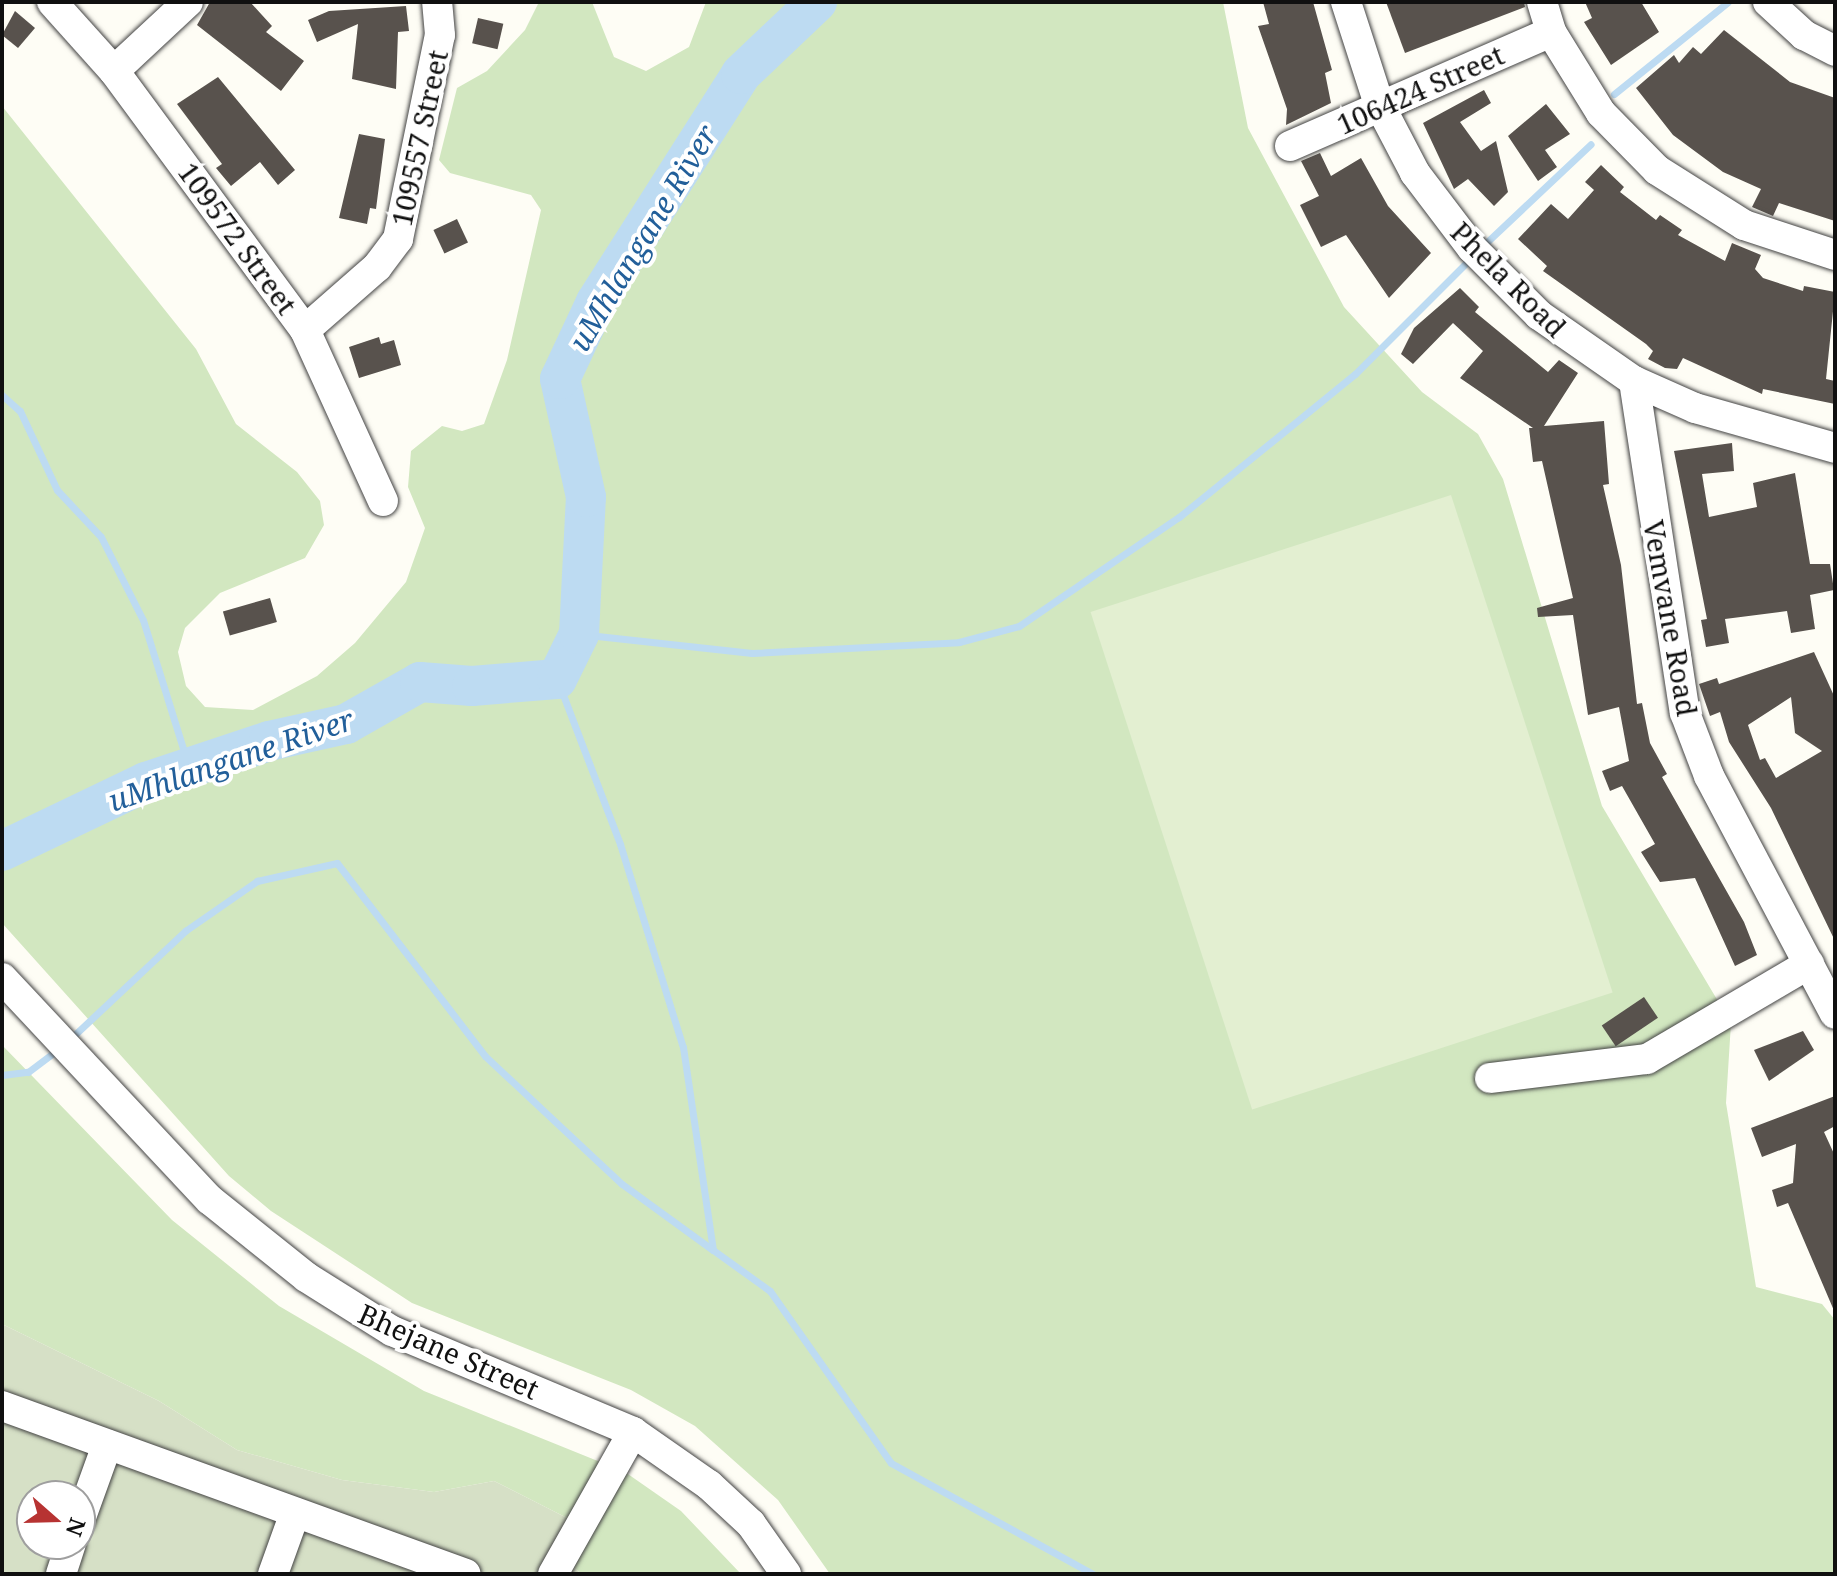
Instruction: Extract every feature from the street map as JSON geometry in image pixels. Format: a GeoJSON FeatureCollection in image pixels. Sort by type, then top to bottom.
{"type":"FeatureCollection","features":[{"type":"Feature","properties":{"kind":"street","name":"109572 Street"},"geometry":{"type":"LineString","coordinates":[[52,2],[114,71],[305,330],[383,501]]}},
{"type":"Feature","properties":{"kind":"street"},"geometry":{"type":"LineString","coordinates":[[114,71],[188,2]]}},
{"type":"Feature","properties":{"kind":"street","name":"109557 Street"},"geometry":{"type":"LineString","coordinates":[[305,330],[377,267],[398,239],[440,35],[437,2]]}},
{"type":"Feature","properties":{"kind":"street","name":"Phela Road"},"geometry":{"type":"LineString","coordinates":[[1346,2],[1379,104],[1415,173],[1472,248],[1539,315],[1634,381],[1742,426],[1834,452]]}},
{"type":"Feature","properties":{"kind":"street"},"geometry":{"type":"LineString","coordinates":[[1542,2],[1551,32],[1601,113],[1657,170],[1744,225],[1835,255]]}},
{"type":"Feature","properties":{"kind":"street"},"geometry":{"type":"LineString","coordinates":[[1768,2],[1804,35],[1835,51]]}},
{"type":"Feature","properties":{"kind":"street","name":"106424 Street"},"geometry":{"type":"LineString","coordinates":[[1290,146],[1379,104],[1551,32]]}},
{"type":"Feature","properties":{"kind":"street","name":"Vemvane Road"},"geometry":{"type":"LineString","coordinates":[[1634,381],[1685,713],[1709,776],[1835,1014]]}},
{"type":"Feature","properties":{"kind":"street"},"geometry":{"type":"LineString","coordinates":[[1490,1078],[1647,1059],[1809,964]]}},
{"type":"Feature","properties":{"kind":"street","name":"Bhejane Street"},"geometry":{"type":"LineString","coordinates":[[2,978],[87,1074],[210,1200],[342,1302],[442,1354],[633,1432],[709,1485],[751,1524],[786,1574]]}},
{"type":"Feature","properties":{"kind":"street"},"geometry":{"type":"LineString","coordinates":[[2,1406],[465,1574]]}},
{"type":"Feature","properties":{"kind":"street"},"geometry":{"type":"LineString","coordinates":[[553,1574],[633,1432]]}},
{"type":"Feature","properties":{"kind":"street"},"geometry":{"type":"LineString","coordinates":[[94,1480],[107,1445]]}},
{"type":"Feature","properties":{"kind":"street"},"geometry":{"type":"LineString","coordinates":[[273,1574],[295,1513]]}},
{"type":"Feature","properties":{"kind":"green space"},"geometry":{"type":"Polygon","coordinates":[[[539,2],[592,2],[614,57],[646,71],[689,47],[706,2],[1223,2],[1248,128],[1344,307],[1422,392],[1478,434],[1503,479],[1602,806],[1731,1023],[1726,1103],[1756,1287],[1822,1304],[1835,1320],[1835,1574],[830,1574],[778,1500],[695,1426],[631,1390],[412,1303],[271,1211],[229,1176],[2,923],[2,106],[196,349],[236,424],[297,472],[320,501],[324,525],[305,558],[220,593],[185,628],[178,652],[186,686],[205,707],[253,710],[317,676],[355,643],[406,582],[425,528],[408,487],[411,451],[442,426],[462,431],[484,424],[507,360],[541,210],[531,195],[450,173],[439,160],[457,88],[487,71],[525,30],[539,2]]]}},
{"type":"Feature","properties":{"kind":"green space"},"geometry":{"type":"Polygon","coordinates":[[[1451,495],[1613,992],[1252,1110],[1091,612],[1451,495]]]}},
{"type":"Feature","properties":{"kind":"green space"},"geometry":{"type":"Polygon","coordinates":[[[2,1045],[172,1220],[279,1306],[424,1391],[625,1472],[681,1511],[741,1574],[582,1574],[574,1568],[573,1521],[494,1481],[434,1492],[342,1480],[237,1450],[159,1401],[2,1324],[2,1045]]]}},
{"type":"Feature","properties":{"kind":"green space"},"geometry":{"type":"Polygon","coordinates":[[[2,1324],[159,1401],[237,1450],[342,1480],[434,1492],[494,1481],[573,1521],[574,1568],[582,1574],[2,1574],[2,1324]]]}},
{"type":"Feature","properties":{"kind":"building"},"geometry":{"type":"Polygon","coordinates":[[[210,2],[250,2],[272,26],[266,32],[304,61],[281,91],[197,25],[210,2]]]}},
{"type":"Feature","properties":{"kind":"building"},"geometry":{"type":"Polygon","coordinates":[[[1263,2],[1313,2],[1332,70],[1325,73],[1331,103],[1286,125],[1287,109],[1258,26],[1269,24],[1263,2]]]}},
{"type":"Feature","properties":{"kind":"building"},"geometry":{"type":"Polygon","coordinates":[[[1386,2],[1524,2],[1525,7],[1405,53],[1386,2]]]}},
{"type":"Feature","properties":{"kind":"building"},"geometry":{"type":"Polygon","coordinates":[[[1585,2],[1641,2],[1659,32],[1611,65],[1584,22],[1592,18],[1585,2]]]}},
{"type":"Feature","properties":{"kind":"building"},"geometry":{"type":"Polygon","coordinates":[[[406,6],[409,31],[398,32],[396,89],[352,79],[358,24],[317,42],[308,20],[329,11],[406,6]]]}},
{"type":"Feature","properties":{"kind":"building"},"geometry":{"type":"Polygon","coordinates":[[[15,11],[35,28],[18,48],[2,35],[15,11]]]}},
{"type":"Feature","properties":{"kind":"building"},"geometry":{"type":"Polygon","coordinates":[[[478,18],[503,24],[497,49],[472,43],[478,18]]]}},
{"type":"Feature","properties":{"kind":"building"},"geometry":{"type":"Polygon","coordinates":[[[1724,30],[1790,82],[1835,98],[1835,221],[1779,203],[1773,216],[1752,207],[1761,189],[1723,172],[1673,135],[1636,88],[1674,55],[1679,63],[1693,47],[1701,54],[1724,30]]]}},
{"type":"Feature","properties":{"kind":"building"},"geometry":{"type":"Polygon","coordinates":[[[218,77],[295,170],[278,185],[260,162],[231,186],[216,168],[222,164],[177,104],[218,77]]]}},
{"type":"Feature","properties":{"kind":"building"},"geometry":{"type":"Polygon","coordinates":[[[1484,90],[1491,103],[1460,122],[1481,151],[1496,141],[1508,192],[1494,206],[1468,179],[1454,189],[1423,123],[1484,90]]]}},
{"type":"Feature","properties":{"kind":"building"},"geometry":{"type":"Polygon","coordinates":[[[1546,104],[1570,134],[1545,150],[1557,167],[1538,181],[1508,136],[1546,104]]]}},
{"type":"Feature","properties":{"kind":"building"},"geometry":{"type":"Polygon","coordinates":[[[359,134],[385,139],[376,209],[370,208],[367,224],[339,218],[359,134]]]}},
{"type":"Feature","properties":{"kind":"building"},"geometry":{"type":"Polygon","coordinates":[[[1320,153],[1331,176],[1361,158],[1388,206],[1431,253],[1389,298],[1346,235],[1321,247],[1300,205],[1319,196],[1301,161],[1320,153]]]}},
{"type":"Feature","properties":{"kind":"building"},"geometry":{"type":"Polygon","coordinates":[[[1601,165],[1624,187],[1620,192],[1656,220],[1660,215],[1682,230],[1678,235],[1725,261],[1732,243],[1761,255],[1755,269],[1763,278],[1803,291],[1804,286],[1835,292],[1826,379],[1835,381],[1835,404],[1763,389],[1762,394],[1683,358],[1677,369],[1665,368],[1648,359],[1653,351],[1646,344],[1543,271],[1547,266],[1518,239],[1551,204],[1568,219],[1594,190],[1585,182],[1601,165]]]}},
{"type":"Feature","properties":{"kind":"building"},"geometry":{"type":"Polygon","coordinates":[[[457,219],[468,243],[444,254],[433,230],[457,219]]]}},
{"type":"Feature","properties":{"kind":"building"},"geometry":{"type":"Polygon","coordinates":[[[1460,288],[1479,307],[1475,312],[1548,372],[1559,360],[1578,373],[1544,426],[1604,421],[1609,484],[1603,485],[1621,565],[1637,704],[1642,703],[1650,743],[1667,774],[1662,777],[1744,922],[1757,955],[1735,966],[1695,878],[1660,882],[1641,852],[1655,844],[1622,786],[1610,791],[1602,771],[1629,761],[1619,707],[1588,715],[1573,615],[1538,617],[1537,608],[1573,598],[1542,461],[1533,462],[1529,428],[1533,428],[1460,378],[1483,351],[1453,323],[1413,364],[1401,354],[1414,328],[1460,288]]]}},
{"type":"Feature","properties":{"kind":"building"},"geometry":{"type":"Polygon","coordinates":[[[379,337],[381,344],[394,340],[401,365],[359,378],[349,347],[379,337]]]}},
{"type":"Feature","properties":{"kind":"building"},"geometry":{"type":"Polygon","coordinates":[[[1732,443],[1734,471],[1702,474],[1709,517],[1757,507],[1753,483],[1795,473],[1810,564],[1830,564],[1834,590],[1810,595],[1815,629],[1791,633],[1787,611],[1725,619],[1729,643],[1706,647],[1701,620],[1707,619],[1674,451],[1732,443]]]}},
{"type":"Feature","properties":{"kind":"building"},"geometry":{"type":"Polygon","coordinates":[[[270,598],[277,622],[230,636],[223,612],[270,598]]]}},
{"type":"Feature","properties":{"kind":"building"},"geometry":{"type":"Polygon","coordinates":[[[1814,652],[1835,698],[1835,941],[1771,808],[1729,742],[1720,712],[1710,716],[1699,684],[1717,678],[1719,684],[1814,652]],[[1791,697],[1748,725],[1760,760],[1765,758],[1776,778],[1822,751],[1795,733],[1791,697]]]}},
{"type":"Feature","properties":{"kind":"building"},"geometry":{"type":"Polygon","coordinates":[[[1644,997],[1658,1018],[1616,1046],[1602,1026],[1644,997]]]}},
{"type":"Feature","properties":{"kind":"building"},"geometry":{"type":"Polygon","coordinates":[[[1803,1031],[1814,1050],[1769,1081],[1754,1050],[1803,1031]]]}},
{"type":"Feature","properties":{"kind":"building"},"geometry":{"type":"Polygon","coordinates":[[[1835,1096],[1835,1126],[1824,1132],[1835,1156],[1835,1313],[1788,1203],[1777,1207],[1772,1190],[1793,1183],[1796,1144],[1762,1157],[1751,1128],[1835,1096]]]}},
{"type":"Feature","properties":{"kind":"waterway","name":"uMhlangane River"},"geometry":{"type":"LineString","coordinates":[[2,851],[146,782],[269,741],[346,724],[420,682],[472,686],[557,679],[579,634],[586,497],[560,379],[596,302],[741,74],[817,2]]}},
{"type":"Feature","properties":{"kind":"waterway"},"geometry":{"type":"LineString","coordinates":[[1614,94],[1728,2]]}},
{"type":"Feature","properties":{"kind":"waterway"},"geometry":{"type":"LineString","coordinates":[[1488,241],[1591,144]]}},
{"type":"Feature","properties":{"kind":"waterway"},"geometry":{"type":"LineString","coordinates":[[579,634],[752,653],[959,642],[1019,626],[1179,517],[1355,374],[1466,263]]}},
{"type":"Feature","properties":{"kind":"waterway"},"geometry":{"type":"LineString","coordinates":[[2,395],[20,411],[57,490],[101,537],[143,620],[189,768]]}},
{"type":"Feature","properties":{"kind":"waterway"},"geometry":{"type":"LineString","coordinates":[[557,679],[620,844],[683,1047],[713,1250],[770,1291],[891,1463],[1093,1574]]}},
{"type":"Feature","properties":{"kind":"waterway"},"geometry":{"type":"LineString","coordinates":[[68,1041],[185,931],[257,881],[337,863],[485,1056],[622,1184],[713,1250]]}},
{"type":"Feature","properties":{"kind":"waterway"},"geometry":{"type":"LineString","coordinates":[[2,1075],[28,1072],[59,1049]]}}]}
